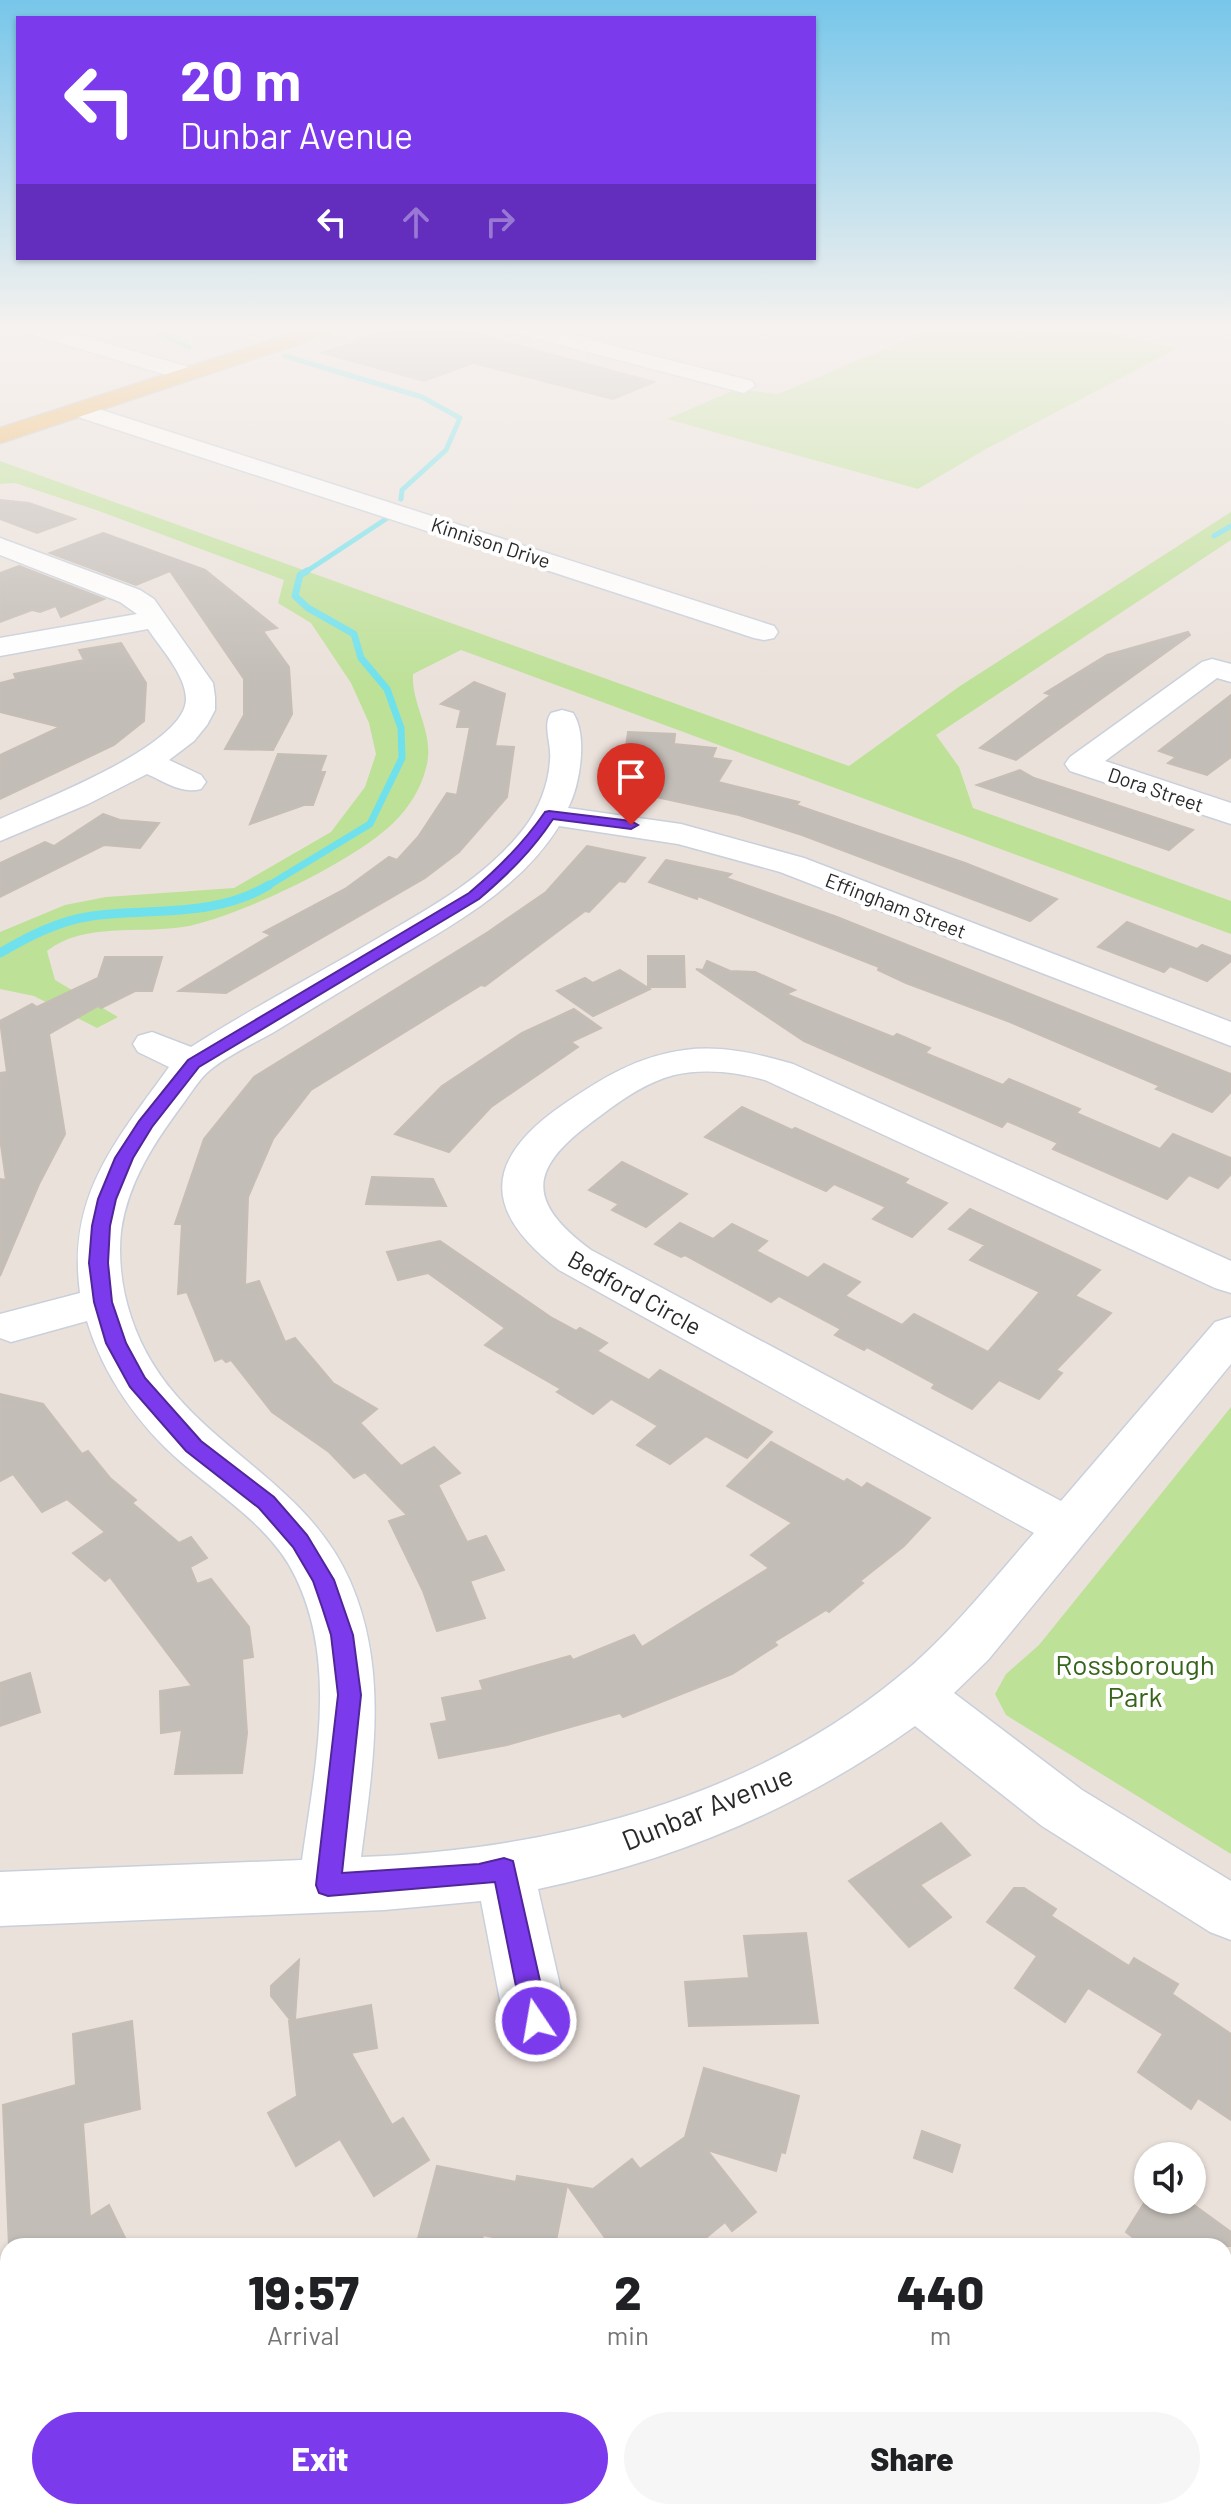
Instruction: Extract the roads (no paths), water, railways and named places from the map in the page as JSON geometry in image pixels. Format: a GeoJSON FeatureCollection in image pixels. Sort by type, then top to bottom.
{"type":"FeatureCollection","features":[{"type":"Feature","properties":{"kind":"street","name":"Kinnison Drive"},"geometry":{"type":"LineString","coordinates":[[196,448],[764,632]]}},
{"type":"Feature","properties":{"kind":"street"},"geometry":{"type":"LineString","coordinates":[[0,546],[130,596],[144,605],[198,683],[201,705],[185,734],[147,762],[0,831]]}},
{"type":"Feature","properties":{"kind":"street"},"geometry":{"type":"LineString","coordinates":[[0,647],[155,619]]}},
{"type":"Feature","properties":{"kind":"street","name":"Dora Street"},"geometry":{"type":"LineString","coordinates":[[1231,673],[1212,668],[1081,764],[1231,814]]}},
{"type":"Feature","properties":{"kind":"street"},"geometry":{"type":"LineString","coordinates":[[328,1885],[349,1695],[342,1635],[323,1580],[300,1541],[267,1503],[193,1446],[145,1392],[116,1343],[103,1302],[98,1263],[101,1226],[107,1199],[124,1158],[145,1124],[193,1063],[474,896],[531,842],[549,815],[564,776],[567,751],[562,719]]}},
{"type":"Feature","properties":{"kind":"street"},"geometry":{"type":"LineString","coordinates":[[147,762],[190,782]]}},
{"type":"Feature","properties":{"kind":"street","name":"Effingham Street"},"geometry":{"type":"LineString","coordinates":[[549,815],[681,834],[792,865],[1231,1035]]}},
{"type":"Feature","properties":{"kind":"street"},"geometry":{"type":"LineString","coordinates":[[152,1044],[193,1063]]}},
{"type":"Feature","properties":{"kind":"street","name":"Bedford Circle"},"geometry":{"type":"LineString","coordinates":[[1068,1528],[552,1245],[536,1228],[525,1209],[523,1174],[534,1151],[548,1134],[623,1081],[694,1047],[729,1061],[779,1072],[1231,1278]]}},
{"type":"Feature","properties":{"kind":"street"},"geometry":{"type":"LineString","coordinates":[[11,1326],[103,1302]]}},
{"type":"Feature","properties":{"kind":"street","name":"Dunbar Avenue"},"geometry":{"type":"LineString","coordinates":[[0,1899],[328,1885],[479,1875],[587,1853],[674,1827],[756,1794],[842,1747],[916,1695],[969,1645],[1231,1333]]}},
{"type":"Feature","properties":{"kind":"street"},"geometry":{"type":"LineString","coordinates":[[916,1695],[1062,1808],[1231,1913]]}},
{"type":"Feature","properties":{"kind":"street"},"geometry":{"type":"LineString","coordinates":[[504,1869],[536,2021]]}},
{"type":"Feature","properties":{"kind":"waterway"},"geometry":{"type":"LineString","coordinates":[[401,499],[402,490],[447,448]]}},
{"type":"Feature","properties":{"kind":"waterway"},"geometry":{"type":"LineString","coordinates":[[304,573],[389,517]]}},
{"type":"Feature","properties":{"kind":"waterway"},"geometry":{"type":"LineString","coordinates":[[1214,536],[1231,526]]}},
{"type":"Feature","properties":{"kind":"waterway"},"geometry":{"type":"LineString","coordinates":[[266,887],[370,824],[402,758],[401,728],[387,689],[361,658],[354,634],[308,608],[295,596],[300,575],[307,571]]}},
{"type":"Feature","properties":{"kind":"waterway"},"geometry":{"type":"LineString","coordinates":[[0,953],[44,930],[79,918],[205,907],[227,903],[269,885]]}},
{"type":"Feature","properties":{"kind":"park label","name":"Rossborough Park"},"geometry":{"type":"Point","coordinates":[1135,1680]}}]}
